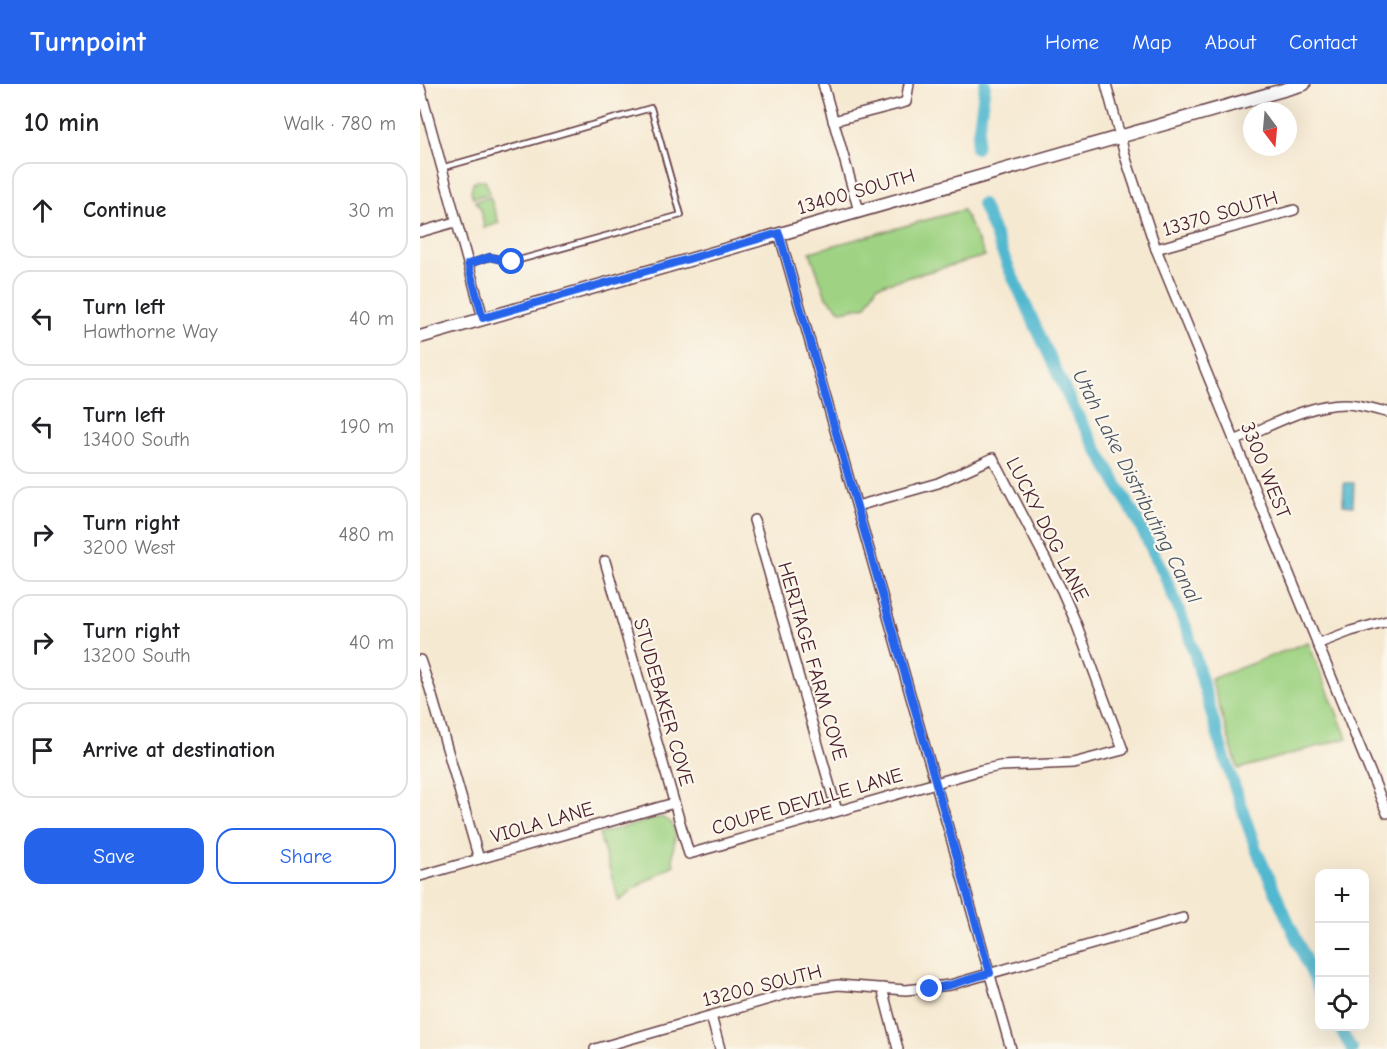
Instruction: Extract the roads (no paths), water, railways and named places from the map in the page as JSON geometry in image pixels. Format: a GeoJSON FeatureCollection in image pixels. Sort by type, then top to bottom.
{"type":"FeatureCollection","features":[{"type":"Feature","properties":{"kind":"main road","name":"13400 SOUTH"},"geometry":{"type":"LineString","coordinates":[[420,337],[1304,84]]}},
{"type":"Feature","properties":{"kind":"street"},"geometry":{"type":"LineString","coordinates":[[823,84],[859,211]]}},
{"type":"Feature","properties":{"kind":"street"},"geometry":{"type":"LineString","coordinates":[[833,121],[906,102],[909,84]]}},
{"type":"Feature","properties":{"kind":"street","name":"3300 WEST"},"geometry":{"type":"LineString","coordinates":[[1106,84],[1122,136],[1126,159],[1156,249],[1387,813]]}},
{"type":"Feature","properties":{"kind":"street"},"geometry":{"type":"LineString","coordinates":[[420,88],[483,318]]}},
{"type":"Feature","properties":{"kind":"street","name":"13370 SOUTH"},"geometry":{"type":"LineString","coordinates":[[1156,249],[1294,210]]}},
{"type":"Feature","properties":{"kind":"street"},"geometry":{"type":"LineString","coordinates":[[420,231],[456,222]]}},
{"type":"Feature","properties":{"kind":"street"},"geometry":{"type":"LineString","coordinates":[[779,233],[1011,1049]]}},
{"type":"Feature","properties":{"kind":"street"},"geometry":{"type":"LineString","coordinates":[[1234,441],[1318,408],[1346,404],[1387,412]]}},
{"type":"Feature","properties":{"kind":"street","name":"LUCKY DOG LANE"},"geometry":{"type":"LineString","coordinates":[[857,506],[938,483],[993,458],[1062,591],[1080,632],[1124,750]]}},
{"type":"Feature","properties":{"kind":"street","name":"HERITAGE FARM COVE"},"geometry":{"type":"LineString","coordinates":[[754,520],[837,811]]}},
{"type":"Feature","properties":{"kind":"street","name":"STUDEBAKER COVE"},"geometry":{"type":"LineString","coordinates":[[605,561],[688,854]]}},
{"type":"Feature","properties":{"kind":"street"},"geometry":{"type":"LineString","coordinates":[[1317,644],[1387,621]]}},
{"type":"Feature","properties":{"kind":"street"},"geometry":{"type":"LineString","coordinates":[[420,660],[479,859]]}},
{"type":"Feature","properties":{"kind":"street","name":"COUPE DEVILLE LANE"},"geometry":{"type":"LineString","coordinates":[[688,854],[1000,766],[1073,763],[1124,750]]}},
{"type":"Feature","properties":{"kind":"street","name":"VIOLA LANE"},"geometry":{"type":"LineString","coordinates":[[420,876],[674,803]]}},
{"type":"Feature","properties":{"kind":"street","name":"13200 SOUTH"},"geometry":{"type":"LineString","coordinates":[[596,1049],[816,987],[838,985],[906,990],[950,985],[1183,918]]}},
{"type":"Feature","properties":{"kind":"street"},"geometry":{"type":"LineString","coordinates":[[882,988],[898,1049]]}},
{"type":"Feature","properties":{"kind":"street"},"geometry":{"type":"LineString","coordinates":[[711,1016],[720,1049]]}},
{"type":"Feature","properties":{"kind":"lane"},"geometry":{"type":"LineString","coordinates":[[441,168],[651,108],[681,215],[512,262],[490,257],[468,264]]}},
{"type":"Feature","properties":{"kind":"water"},"geometry":{"type":"Polygon","coordinates":[[[1344,483],[1354,483],[1353,506],[1343,505],[1344,483]]]}},
{"type":"Feature","properties":{"kind":"waterway","name":"Utah Lake Distributing Canal"},"geometry":{"type":"LineString","coordinates":[[976,148],[985,84]]}},
{"type":"Feature","properties":{"kind":"waterway","name":"Utah Lake Distributing Canal"},"geometry":{"type":"LineString","coordinates":[[982,204],[1010,271],[1073,407],[1135,516],[1163,572],[1188,632],[1222,750],[1256,849],[1315,981]]}},
{"type":"Feature","properties":{"kind":"waterway","name":"Utah Lake Distributing Canal"},"geometry":{"type":"LineString","coordinates":[[1341,1031],[1352,1049]]}}]}
